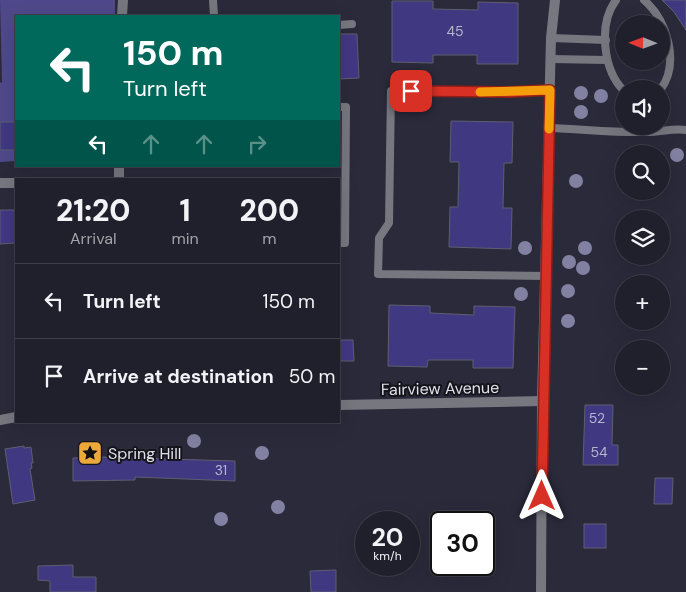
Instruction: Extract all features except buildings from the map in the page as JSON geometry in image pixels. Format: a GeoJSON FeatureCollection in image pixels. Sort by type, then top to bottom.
{"type":"FeatureCollection","features":[{"type":"Feature","properties":{"kind":"street"},"geometry":{"type":"LineString","coordinates":[[122,0],[122,15]]}},
{"type":"Feature","properties":{"kind":"street"},"geometry":{"type":"LineString","coordinates":[[541,592],[542,400],[551,38],[555,0]]}},
{"type":"Feature","properties":{"kind":"street"},"geometry":{"type":"LineString","coordinates":[[0,184],[15,183]]}},
{"type":"Feature","properties":{"kind":"street","name":"Fairview Avenue"},"geometry":{"type":"LineString","coordinates":[[340,405],[542,400]]}},
{"type":"Feature","properties":{"kind":"street"},"geometry":{"type":"LineString","coordinates":[[0,420],[15,418]]}},
{"type":"Feature","properties":{"kind":"lane"},"geometry":{"type":"LineString","coordinates":[[213,0],[214,15]]}},
{"type":"Feature","properties":{"kind":"lane"},"geometry":{"type":"LineString","coordinates":[[615,80],[607,60],[606,40],[609,11],[616,0]]}},
{"type":"Feature","properties":{"kind":"lane"},"geometry":{"type":"LineString","coordinates":[[644,0],[658,16],[668,40],[669,70],[665,80]]}},
{"type":"Feature","properties":{"kind":"lane"},"geometry":{"type":"LineString","coordinates":[[340,24],[352,24]]}},
{"type":"Feature","properties":{"kind":"lane"},"geometry":{"type":"LineString","coordinates":[[551,38],[606,40]]}},
{"type":"Feature","properties":{"kind":"lane"},"geometry":{"type":"LineString","coordinates":[[551,59],[607,60]]}},
{"type":"Feature","properties":{"kind":"lane"},"geometry":{"type":"LineString","coordinates":[[546,276],[378,274],[379,238],[389,223],[391,91],[510,92],[550,90]]}},
{"type":"Feature","properties":{"kind":"lane"},"geometry":{"type":"LineString","coordinates":[[340,107],[346,107],[342,158],[345,242],[340,242]]}},
{"type":"Feature","properties":{"kind":"lane"},"geometry":{"type":"LineString","coordinates":[[550,128],[634,132],[666,129],[686,130]]}},
{"type":"Feature","properties":{"kind":"shaded area"},"geometry":{"type":"Polygon","coordinates":[[[0,0],[115,0],[115,15],[15,15],[15,161],[0,162],[0,82],[2,83],[0,0]]]}},
{"type":"Feature","properties":{"kind":"slow traffic"},"geometry":{"type":"LineString","coordinates":[[480,92],[550,90],[549,129]]}},
{"type":"Feature","properties":{"kind":"place","name":"Spring Hill"},"geometry":{"type":"Point","coordinates":[90,453]}},
{"type":"Feature","properties":{"kind":"route"},"geometry":{"type":"LineString","coordinates":[[411,91],[510,92],[550,90],[542,400],[542,496]]}}]}
